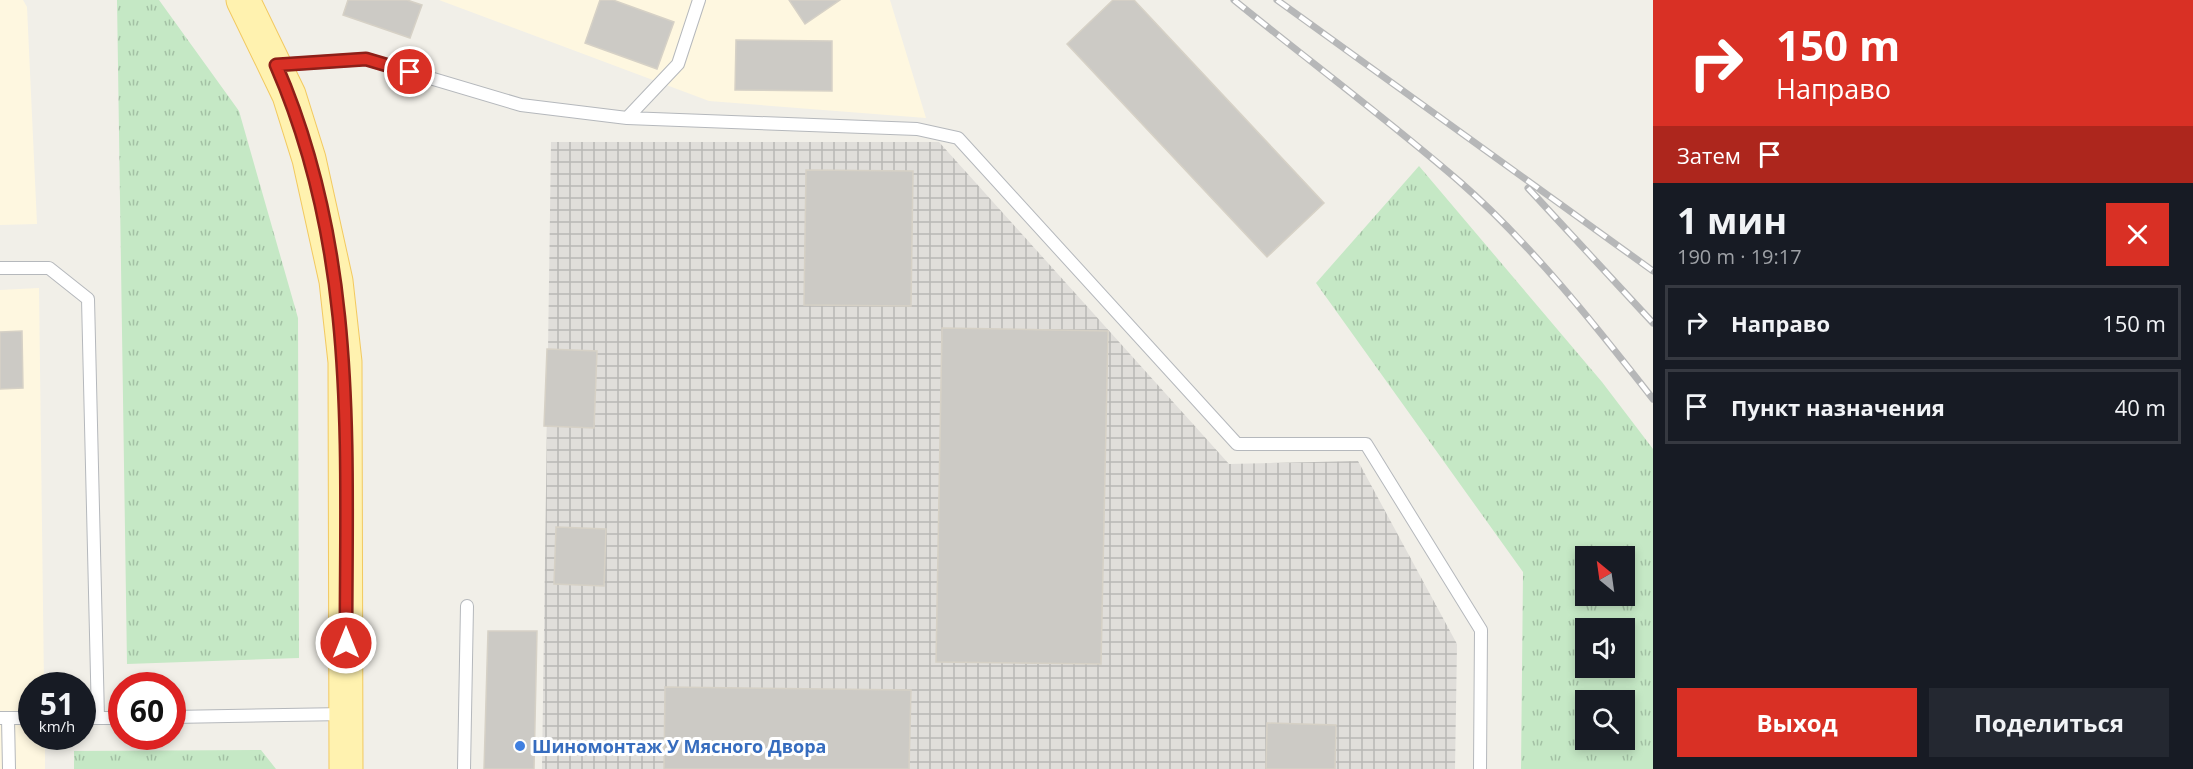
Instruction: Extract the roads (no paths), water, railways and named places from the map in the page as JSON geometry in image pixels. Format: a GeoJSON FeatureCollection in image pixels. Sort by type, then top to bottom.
{"type":"FeatureCollection","features":[{"type":"Feature","properties":{"kind":"main road"},"geometry":{"type":"LineString","coordinates":[[243,0],[289,95],[309,159],[336,281],[345,363],[346,769]]}},
{"type":"Feature","properties":{"kind":"lane"},"geometry":{"type":"LineString","coordinates":[[627,118],[678,64],[699,0]]}},
{"type":"Feature","properties":{"kind":"lane"},"geometry":{"type":"LineString","coordinates":[[276,65],[366,59],[521,105],[627,118],[917,129],[958,138],[1238,444],[1366,444],[1481,630],[1480,769]]}},
{"type":"Feature","properties":{"kind":"lane"},"geometry":{"type":"LineString","coordinates":[[0,268],[49,268],[88,299],[98,718],[108,718]]}},
{"type":"Feature","properties":{"kind":"lane"},"geometry":{"type":"LineString","coordinates":[[464,769],[467,606]]}},
{"type":"Feature","properties":{"kind":"lane"},"geometry":{"type":"LineString","coordinates":[[186,717],[346,714]]}},
{"type":"Feature","properties":{"kind":"lane"},"geometry":{"type":"LineString","coordinates":[[4,718],[9,769]]}},
{"type":"Feature","properties":{"kind":"railway"},"geometry":{"type":"LineString","coordinates":[[1234,0],[1404,136],[1486,206],[1537,258],[1653,399]]}},
{"type":"Feature","properties":{"kind":"railway"},"geometry":{"type":"LineString","coordinates":[[1277,0],[1653,271]]}},
{"type":"Feature","properties":{"kind":"railway"},"geometry":{"type":"LineString","coordinates":[[1528,188],[1653,323]]}},
{"type":"Feature","properties":{"kind":"place","name":"Шиномонтаж У Мясного Двора"},"geometry":{"type":"Point","coordinates":[520,746]}}]}
